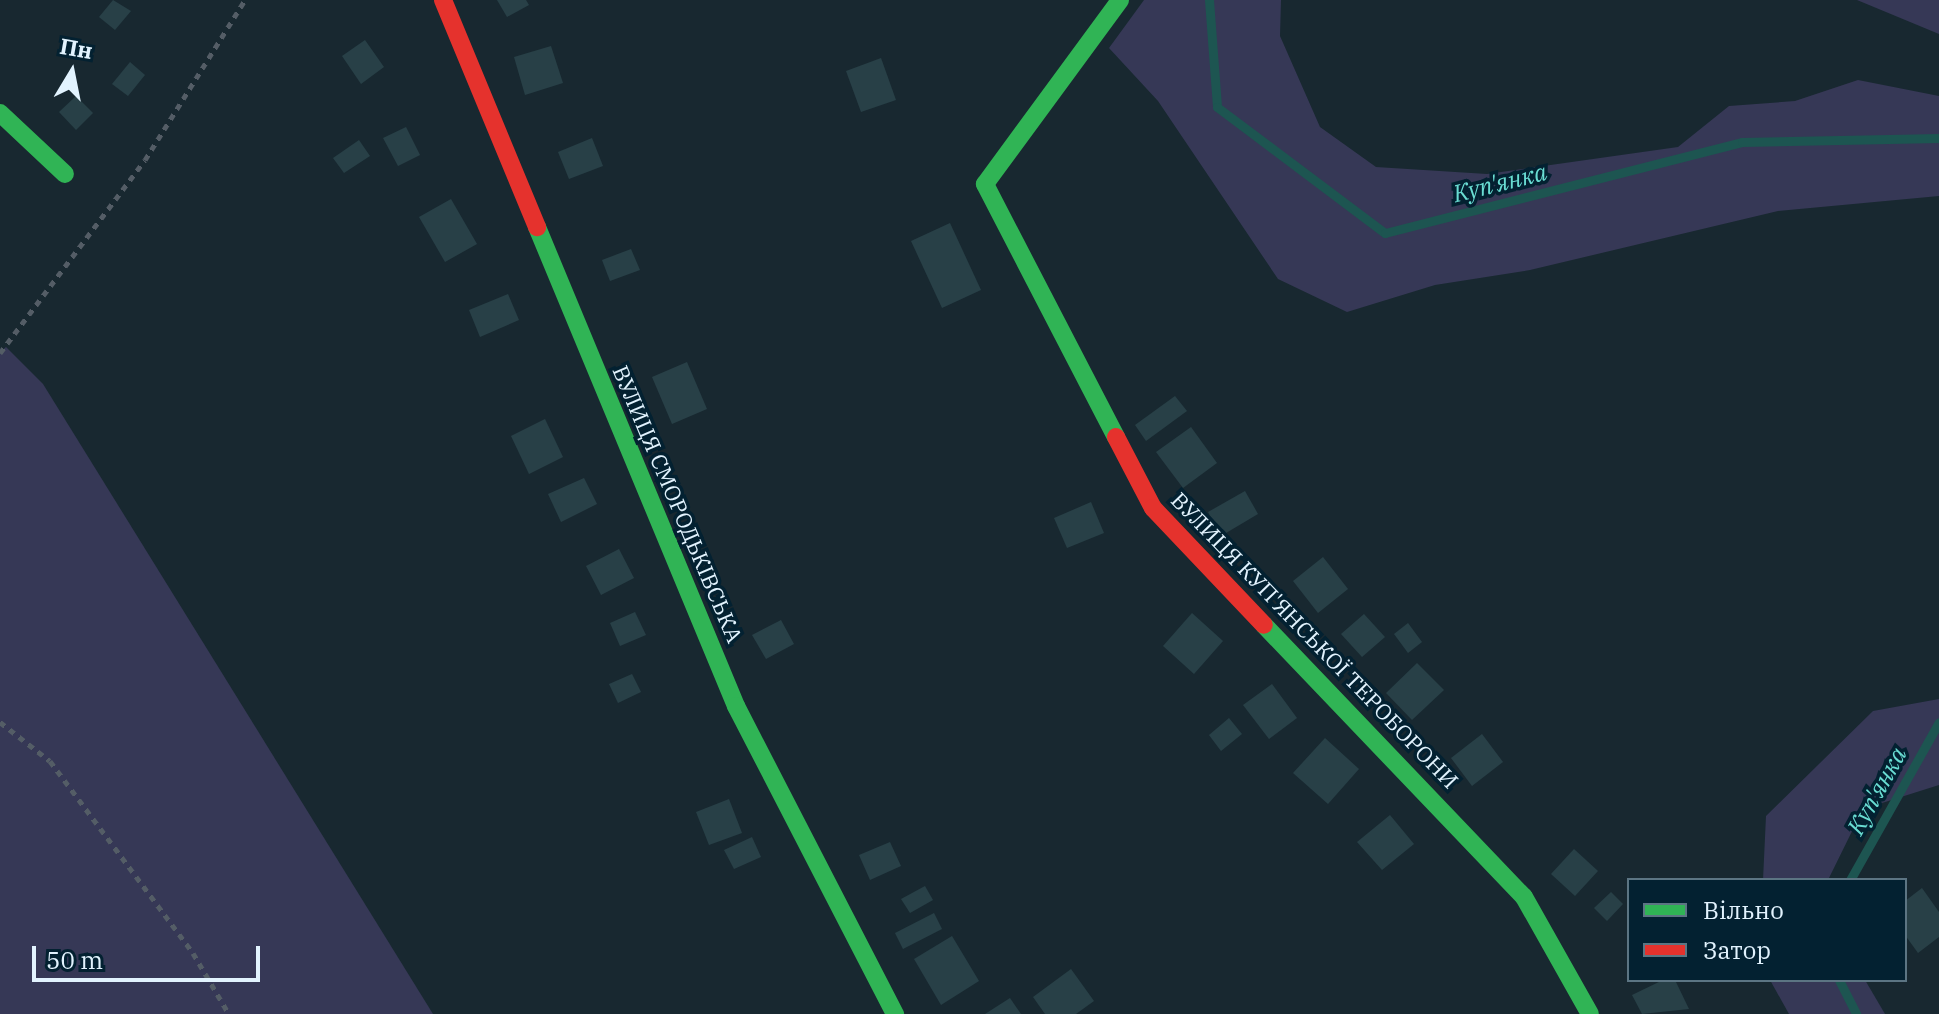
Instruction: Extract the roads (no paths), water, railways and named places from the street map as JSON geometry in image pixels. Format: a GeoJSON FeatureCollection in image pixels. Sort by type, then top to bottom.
{"type":"FeatureCollection","features":[{"type":"Feature","properties":{"kind":"street","name":"ВУЛИЦЯ СМОРОДЬКІВСЬКА"},"geometry":{"type":"LineString","coordinates":[[443,0],[736,706],[895,1014]]}},
{"type":"Feature","properties":{"kind":"street","name":"ВУЛИЦЯ КУП'ЯНСЬКОЇ ТЕРОБОРОНИ"},"geometry":{"type":"LineString","coordinates":[[1120,0],[985,184],[1153,508],[1524,897],[1590,1014]]}},
{"type":"Feature","properties":{"kind":"street"},"geometry":{"type":"LineString","coordinates":[[0,113],[65,174]]}},
{"type":"Feature","properties":{"kind":"waterway","name":"Куп'янка"},"geometry":{"type":"LineString","coordinates":[[1209,0],[1217,107],[1385,233],[1742,142],[1939,138]]}},
{"type":"Feature","properties":{"kind":"waterway","name":"Куп'янка"},"geometry":{"type":"LineString","coordinates":[[1851,878],[1939,722]]}},
{"type":"Feature","properties":{"kind":"waterway","name":"Куп'янка"},"geometry":{"type":"LineString","coordinates":[[1840,982],[1856,1014]]}}]}
